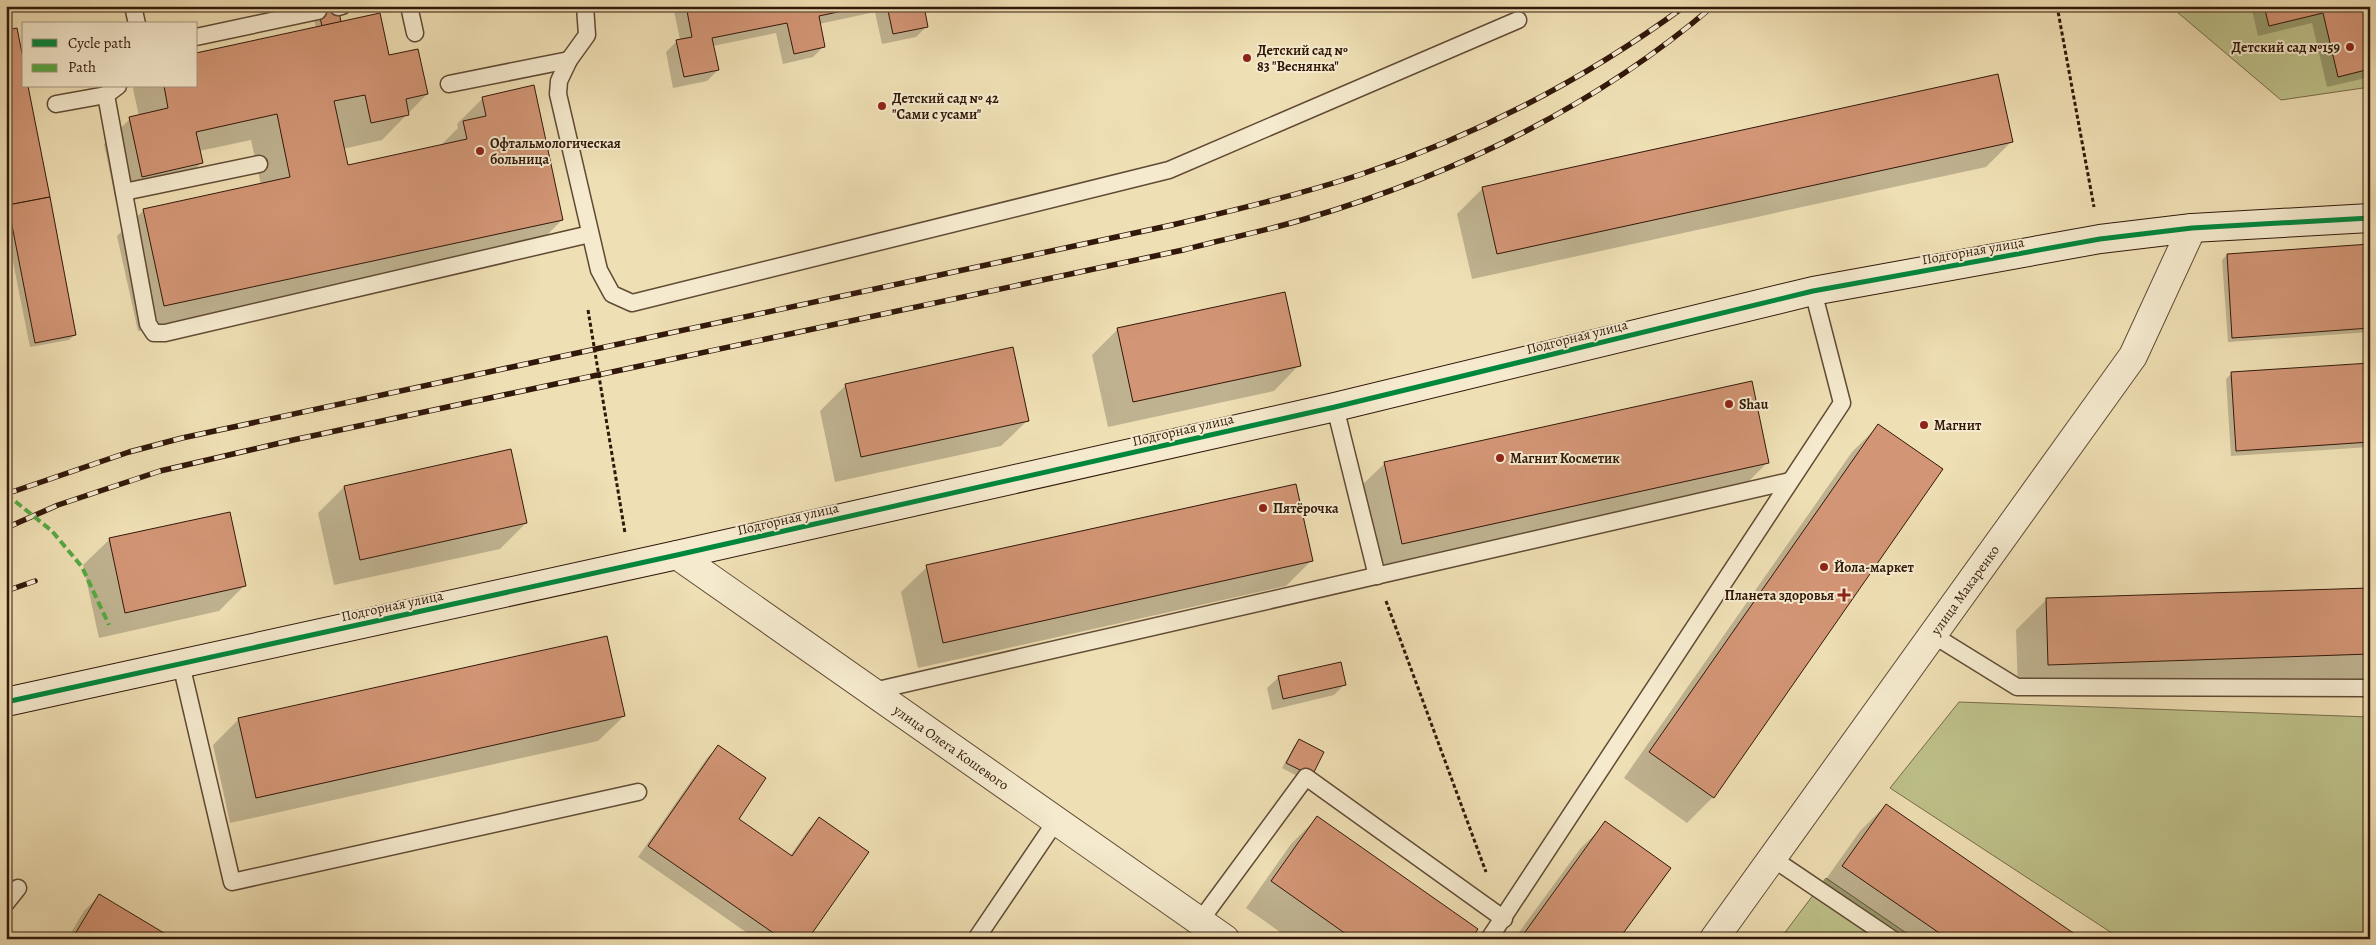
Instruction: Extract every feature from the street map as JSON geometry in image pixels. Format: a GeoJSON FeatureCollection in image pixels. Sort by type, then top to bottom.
{"type":"FeatureCollection","features":[{"type":"Feature","properties":{"kind":"street","name":"Подгорная улица"},"geometry":{"type":"LineString","coordinates":[[6,702],[677,556],[1335,407],[1813,291],[2100,239],[2192,228],[2370,218]]}},
{"type":"Feature","properties":{"kind":"street","name":"улица Макаренко"},"geometry":{"type":"LineString","coordinates":[[1714,939],[2133,356],[2192,228]]}},
{"type":"Feature","properties":{"kind":"street","name":"улица Олега Кошевого"},"geometry":{"type":"LineString","coordinates":[[677,556],[1225,939]]}},
{"type":"Feature","properties":{"kind":"lane"},"geometry":{"type":"LineString","coordinates":[[133,6],[136,22]]}},
{"type":"Feature","properties":{"kind":"lane"},"geometry":{"type":"LineString","coordinates":[[409,6],[416,33]]}},
{"type":"Feature","properties":{"kind":"lane"},"geometry":{"type":"LineString","coordinates":[[584,6],[587,35],[569,60],[559,81],[558,94],[598,270],[612,294],[632,302],[1169,170],[1518,20]]}},
{"type":"Feature","properties":{"kind":"lane"},"geometry":{"type":"LineString","coordinates":[[198,37],[318,11]]}},
{"type":"Feature","properties":{"kind":"lane"},"geometry":{"type":"LineString","coordinates":[[450,84],[569,60]]}},
{"type":"Feature","properties":{"kind":"lane"},"geometry":{"type":"LineString","coordinates":[[56,104],[112,91],[124,192],[148,324],[154,333],[165,333],[590,234]]}},
{"type":"Feature","properties":{"kind":"lane"},"geometry":{"type":"LineString","coordinates":[[124,192],[259,164]]}},
{"type":"Feature","properties":{"kind":"lane"},"geometry":{"type":"LineString","coordinates":[[1489,939],[1504,919],[1842,403],[1813,291]]}},
{"type":"Feature","properties":{"kind":"lane"},"geometry":{"type":"LineString","coordinates":[[1335,407],[1377,576]]}},
{"type":"Feature","properties":{"kind":"lane"},"geometry":{"type":"LineString","coordinates":[[869,692],[1790,481]]}},
{"type":"Feature","properties":{"kind":"lane"},"geometry":{"type":"LineString","coordinates":[[1933,635],[2017,687],[2370,688]]}},
{"type":"Feature","properties":{"kind":"lane"},"geometry":{"type":"LineString","coordinates":[[181,664],[232,882],[638,792]]}},
{"type":"Feature","properties":{"kind":"lane"},"geometry":{"type":"LineString","coordinates":[[1200,921],[1306,777],[1504,919]]}},
{"type":"Feature","properties":{"kind":"lane"},"geometry":{"type":"LineString","coordinates":[[976,939],[1056,822]]}},
{"type":"Feature","properties":{"kind":"lane"},"geometry":{"type":"LineString","coordinates":[[1772,858],[1892,939]]}},
{"type":"Feature","properties":{"kind":"lane"},"geometry":{"type":"LineString","coordinates":[[6,903],[18,888]]}},
{"type":"Feature","properties":{"kind":"path"},"geometry":{"type":"LineString","coordinates":[[2057,6],[2100,239]]}},
{"type":"Feature","properties":{"kind":"path"},"geometry":{"type":"LineString","coordinates":[[587,303],[630,566]]}},
{"type":"Feature","properties":{"kind":"path"},"geometry":{"type":"LineString","coordinates":[[1377,576],[1487,873]]}},
{"type":"Feature","properties":{"kind":"green space"},"geometry":{"type":"Polygon","coordinates":[[[2170,6],[2370,6],[2370,87],[2281,100],[2170,6]]]}},
{"type":"Feature","properties":{"kind":"green space"},"geometry":{"type":"Polygon","coordinates":[[[1959,702],[2370,717],[2370,939],[2121,939],[1890,788],[1959,702]]]}},
{"type":"Feature","properties":{"kind":"green space"},"geometry":{"type":"Polygon","coordinates":[[[1826,878],[1915,939],[1780,939],[1826,878]]]}},
{"type":"Feature","properties":{"kind":"building"},"geometry":{"type":"Polygon","coordinates":[[[317,6],[338,6],[341,22],[322,26],[317,6]]]}},
{"type":"Feature","properties":{"kind":"building"},"geometry":{"type":"Polygon","coordinates":[[[686,6],[866,6],[819,16],[825,47],[794,54],[787,23],[712,38],[719,70],[684,77],[676,40],[692,37],[686,6]]]}},
{"type":"Feature","properties":{"kind":"building"},"geometry":{"type":"Polygon","coordinates":[[[887,6],[924,6],[928,27],[893,34],[887,6]]]}},
{"type":"Feature","properties":{"kind":"building","name":"Детский сад №159"},"geometry":{"type":"Polygon","coordinates":[[[2264,6],[2370,6],[2370,69],[2338,77],[2323,13],[2269,26],[2264,6]]]}},
{"type":"Feature","properties":{"kind":"building","name":"Офтальмологическая больница"},"geometry":{"type":"Polygon","coordinates":[[[380,13],[389,55],[418,49],[428,94],[406,99],[409,115],[371,123],[365,95],[334,101],[348,165],[467,139],[463,121],[486,116],[482,97],[534,85],[563,220],[164,306],[143,209],[290,177],[277,114],[196,132],[203,163],[142,177],[129,117],[168,108],[164,88],[198,88],[198,53],[380,13]]]}},
{"type":"Feature","properties":{"kind":"building"},"geometry":{"type":"Polygon","coordinates":[[[17,28],[22,53],[22,88],[28,88],[50,197],[8,205],[6,30],[17,28]]]}},
{"type":"Feature","properties":{"kind":"building"},"geometry":{"type":"Polygon","coordinates":[[[1998,74],[2013,142],[1497,254],[1482,187],[1998,74]]]}},
{"type":"Feature","properties":{"kind":"building"},"geometry":{"type":"Polygon","coordinates":[[[50,197],[76,335],[35,343],[8,205],[50,197]]]}},
{"type":"Feature","properties":{"kind":"building"},"geometry":{"type":"Polygon","coordinates":[[[2370,244],[2370,328],[2232,338],[2227,254],[2370,244]]]}},
{"type":"Feature","properties":{"kind":"building"},"geometry":{"type":"Polygon","coordinates":[[[1285,292],[1301,366],[1133,402],[1117,328],[1285,292]]]}},
{"type":"Feature","properties":{"kind":"building"},"geometry":{"type":"Polygon","coordinates":[[[1013,347],[1029,421],[861,457],[845,384],[1013,347]]]}},
{"type":"Feature","properties":{"kind":"building"},"geometry":{"type":"Polygon","coordinates":[[[2370,363],[2370,442],[2236,451],[2231,372],[2370,363]]]}},
{"type":"Feature","properties":{"kind":"building"},"geometry":{"type":"Polygon","coordinates":[[[1752,381],[1769,463],[1402,544],[1384,462],[1752,381]]]}},
{"type":"Feature","properties":{"kind":"building"},"geometry":{"type":"Polygon","coordinates":[[[1878,424],[1943,469],[1714,798],[1649,752],[1878,424]]]}},
{"type":"Feature","properties":{"kind":"building"},"geometry":{"type":"Polygon","coordinates":[[[511,449],[527,523],[360,560],[344,486],[511,449]]]}},
{"type":"Feature","properties":{"kind":"building"},"geometry":{"type":"Polygon","coordinates":[[[1296,484],[1313,561],[943,643],[926,565],[1296,484]]]}},
{"type":"Feature","properties":{"kind":"building"},"geometry":{"type":"Polygon","coordinates":[[[230,512],[246,586],[125,613],[109,538],[230,512]]]}},
{"type":"Feature","properties":{"kind":"building"},"geometry":{"type":"Polygon","coordinates":[[[2370,588],[2370,654],[2048,665],[2046,598],[2370,588]]]}},
{"type":"Feature","properties":{"kind":"building"},"geometry":{"type":"Polygon","coordinates":[[[607,636],[625,716],[256,798],[238,718],[607,636]]]}},
{"type":"Feature","properties":{"kind":"building"},"geometry":{"type":"Polygon","coordinates":[[[1341,662],[1346,685],[1283,699],[1278,676],[1341,662]]]}},
{"type":"Feature","properties":{"kind":"building"},"geometry":{"type":"Polygon","coordinates":[[[1299,739],[1324,752],[1312,776],[1286,763],[1299,739]]]}},
{"type":"Feature","properties":{"kind":"building"},"geometry":{"type":"Polygon","coordinates":[[[718,745],[766,778],[739,819],[792,856],[819,817],[869,852],[808,939],[782,939],[648,846],[718,745]]]}},
{"type":"Feature","properties":{"kind":"building"},"geometry":{"type":"Polygon","coordinates":[[[1886,804],[2082,939],[1948,939],[1842,866],[1886,804]]]}},
{"type":"Feature","properties":{"kind":"building"},"geometry":{"type":"Polygon","coordinates":[[[1317,816],[1478,929],[1471,939],[1353,939],[1271,881],[1317,816]]]}},
{"type":"Feature","properties":{"kind":"building"},"geometry":{"type":"Polygon","coordinates":[[[1605,821],[1671,868],[1619,939],[1520,939],[1605,821]]]}},
{"type":"Feature","properties":{"kind":"building"},"geometry":{"type":"Polygon","coordinates":[[[99,894],[174,939],[72,939],[99,894]]]}},
{"type":"Feature","properties":{"kind":"railway"},"geometry":{"type":"LineString","coordinates":[[6,494],[129,452],[182,438],[1172,225],[1313,189],[1402,160],[1487,124],[1609,58],[1685,6]]}},
{"type":"Feature","properties":{"kind":"railway"},"geometry":{"type":"LineString","coordinates":[[6,528],[58,505],[160,471],[293,440],[1183,250],[1305,219],[1414,182],[1520,134],[1571,107],[1620,76],[1667,43],[1713,6]]}},
{"type":"Feature","properties":{"kind":"railway"},"geometry":{"type":"LineString","coordinates":[[6,591],[35,581]]}},
{"type":"Feature","properties":{"kind":"marked path"},"geometry":{"type":"LineString","coordinates":[[6,494],[52,531],[82,567],[109,625]]}},
{"type":"Feature","properties":{"kind":"cycle path"},"geometry":{"type":"LineString","coordinates":[[6,702],[677,555],[1335,407],[1813,291],[2100,239],[2192,228],[2370,218]]}},
{"type":"Feature","properties":{"kind":"place","name":"Детский сад №159"},"geometry":{"type":"Point","coordinates":[2350,47]}},
{"type":"Feature","properties":{"kind":"place","name":"Детский сад № 83 \"Веснянка\""},"geometry":{"type":"Point","coordinates":[1247,58]}},
{"type":"Feature","properties":{"kind":"place","name":"Детский сад № 42 \"Сами с усами\""},"geometry":{"type":"Point","coordinates":[882,106]}},
{"type":"Feature","properties":{"kind":"place","name":"Офтальмологическая больница"},"geometry":{"type":"Point","coordinates":[480,151]}},
{"type":"Feature","properties":{"kind":"place","name":"Shau"},"geometry":{"type":"Point","coordinates":[1729,404]}},
{"type":"Feature","properties":{"kind":"place","name":"Магнит"},"geometry":{"type":"Point","coordinates":[1924,425]}},
{"type":"Feature","properties":{"kind":"place","name":"Магнит Косметик"},"geometry":{"type":"Point","coordinates":[1500,458]}},
{"type":"Feature","properties":{"kind":"place","name":"Пятёрочка"},"geometry":{"type":"Point","coordinates":[1263,508]}},
{"type":"Feature","properties":{"kind":"place","name":"Йола-маркет"},"geometry":{"type":"Point","coordinates":[1824,567]}},
{"type":"Feature","properties":{"kind":"place","name":"Планета здоровья"},"geometry":{"type":"Point","coordinates":[1844,595]}}]}
